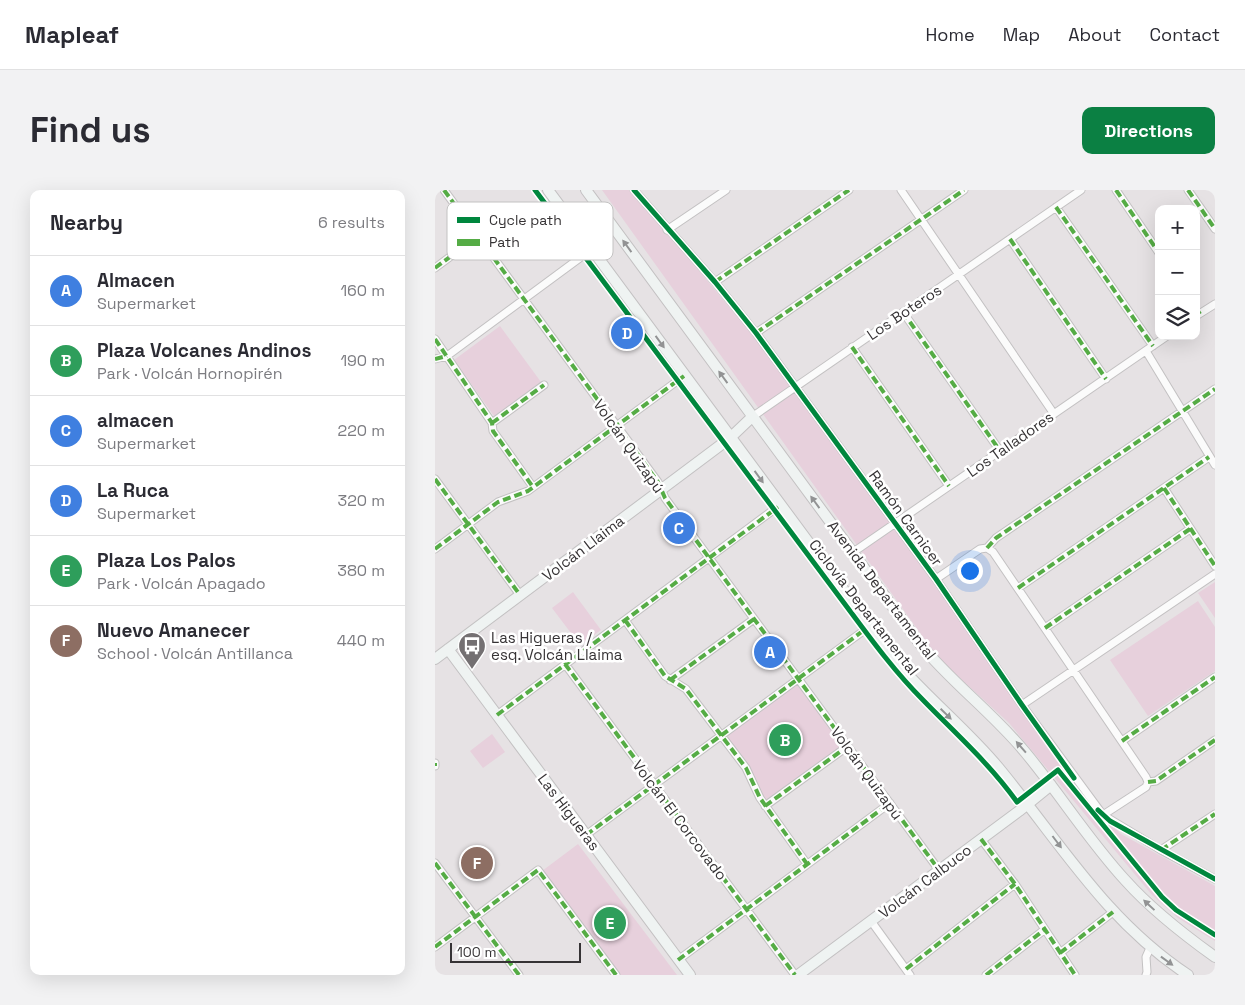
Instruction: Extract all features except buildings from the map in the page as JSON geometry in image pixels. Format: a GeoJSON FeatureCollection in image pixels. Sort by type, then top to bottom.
{"type":"FeatureCollection","features":[{"type":"Feature","properties":{"kind":"main road","name":"Avenida Departamental"},"geometry":{"type":"LineString","coordinates":[[548,190],[557,202]]}},
{"type":"Feature","properties":{"kind":"main road","name":"Avenida Departamental"},"geometry":{"type":"LineString","coordinates":[[587,190],[596,202]]}},
{"type":"Feature","properties":{"kind":"main road","name":"Avenida Departamental"},"geometry":{"type":"LineString","coordinates":[[613,226],[852,553],[931,657],[1013,738],[1109,862],[1141,897],[1181,932],[1215,956]]}},
{"type":"Feature","properties":{"kind":"main road","name":"Avenida Departamental"},"geometry":{"type":"LineString","coordinates":[[600,260],[900,666],[988,755],[1079,872],[1113,912],[1150,948],[1188,975]]}},
{"type":"Feature","properties":{"kind":"main road","name":"Los Boteros"},"geometry":{"type":"LineString","coordinates":[[730,438],[752,417]]}},
{"type":"Feature","properties":{"kind":"main road","name":"Volcán Llaima"},"geometry":{"type":"LineString","coordinates":[[435,658],[730,438]]}},
{"type":"Feature","properties":{"kind":"main road","name":"Las Higueras"},"geometry":{"type":"LineString","coordinates":[[448,649],[689,975]]}},
{"type":"Feature","properties":{"kind":"main road","name":"Volcán Calbuco"},"geometry":{"type":"LineString","coordinates":[[797,975],[1051,785]]}},
{"type":"Feature","properties":{"kind":"street","name":"Volcán Quizapú"},"geometry":{"type":"LineString","coordinates":[[444,190],[453,202]]}},
{"type":"Feature","properties":{"kind":"street","name":"Ramón Carnicer"},"geometry":{"type":"LineString","coordinates":[[634,190],[667,230],[715,282],[756,333],[936,579],[1022,706],[1103,816],[1214,878]]}},
{"type":"Feature","properties":{"kind":"street"},"geometry":{"type":"LineString","coordinates":[[667,230],[726,190]]}},
{"type":"Feature","properties":{"kind":"street"},"geometry":{"type":"LineString","coordinates":[[715,282],[849,190]]}},
{"type":"Feature","properties":{"kind":"street"},"geometry":{"type":"LineString","coordinates":[[901,190],[1055,414]]}},
{"type":"Feature","properties":{"kind":"street"},"geometry":{"type":"LineString","coordinates":[[756,333],[964,190]]}},
{"type":"Feature","properties":{"kind":"street","name":"Los Boteros"},"geometry":{"type":"LineString","coordinates":[[752,417],[1081,190]]}},
{"type":"Feature","properties":{"kind":"street"},"geometry":{"type":"LineString","coordinates":[[1116,190],[1157,250]]}},
{"type":"Feature","properties":{"kind":"street"},"geometry":{"type":"LineString","coordinates":[[1188,190],[1215,229]]}},
{"type":"Feature","properties":{"kind":"street"},"geometry":{"type":"LineString","coordinates":[[1056,207],[1149,348],[1182,412],[1215,466]]}},
{"type":"Feature","properties":{"kind":"street"},"geometry":{"type":"LineString","coordinates":[[1010,239],[1105,379]]}},
{"type":"Feature","properties":{"kind":"street"},"geometry":{"type":"LineString","coordinates":[[435,268],[447,259]]}},
{"type":"Feature","properties":{"kind":"street","name":"Volcán Quizapú"},"geometry":{"type":"LineString","coordinates":[[496,260],[658,482],[665,498],[939,870]]}},
{"type":"Feature","properties":{"kind":"street"},"geometry":{"type":"LineString","coordinates":[[435,359],[447,356],[577,260]]}},
{"type":"Feature","properties":{"kind":"street"},"geometry":{"type":"LineString","coordinates":[[1200,312],[1215,304]]}},
{"type":"Feature","properties":{"kind":"street"},"geometry":{"type":"LineString","coordinates":[[903,312],[1000,451]]}},
{"type":"Feature","properties":{"kind":"street"},"geometry":{"type":"LineString","coordinates":[[435,339],[492,423],[493,431],[533,488]]}},
{"type":"Feature","properties":{"kind":"street","name":"Los Talladores"},"geometry":{"type":"LineString","coordinates":[[852,553],[1161,340]]}},
{"type":"Feature","properties":{"kind":"street"},"geometry":{"type":"LineString","coordinates":[[852,347],[949,486]]}},
{"type":"Feature","properties":{"kind":"street"},"geometry":{"type":"LineString","coordinates":[[435,549],[498,502],[533,488],[684,376]]}},
{"type":"Feature","properties":{"kind":"street"},"geometry":{"type":"LineString","coordinates":[[492,423],[544,385]]}},
{"type":"Feature","properties":{"kind":"street"},"geometry":{"type":"LineString","coordinates":[[936,579],[980,549],[987,548],[996,538],[1215,389]]}},
{"type":"Feature","properties":{"kind":"street"},"geometry":{"type":"LineString","coordinates":[[1017,588],[1209,457]]}},
{"type":"Feature","properties":{"kind":"street"},"geometry":{"type":"LineString","coordinates":[[435,479],[520,595]]}},
{"type":"Feature","properties":{"kind":"street"},"geometry":{"type":"LineString","coordinates":[[1164,488],[1215,566]]}},
{"type":"Feature","properties":{"kind":"street"},"geometry":{"type":"LineString","coordinates":[[497,715],[780,505]]}},
{"type":"Feature","properties":{"kind":"street"},"geometry":{"type":"LineString","coordinates":[[1045,628],[1191,529]]}},
{"type":"Feature","properties":{"kind":"street"},"geometry":{"type":"LineString","coordinates":[[987,548],[993,552],[1147,777],[1146,787],[1103,816]]}},
{"type":"Feature","properties":{"kind":"street"},"geometry":{"type":"LineString","coordinates":[[1022,706],[1215,574]]}},
{"type":"Feature","properties":{"kind":"street"},"geometry":{"type":"LineString","coordinates":[[670,680],[754,619]]}},
{"type":"Feature","properties":{"kind":"street"},"geometry":{"type":"LineString","coordinates":[[625,620],[665,676],[686,688],[746,768],[765,806],[807,864]]}},
{"type":"Feature","properties":{"kind":"street"},"geometry":{"type":"LineString","coordinates":[[586,835],[870,626]]}},
{"type":"Feature","properties":{"kind":"street","name":"Volcán El Corcovado"},"geometry":{"type":"LineString","coordinates":[[565,664],[797,975]]}},
{"type":"Feature","properties":{"kind":"street"},"geometry":{"type":"LineString","coordinates":[[1122,741],[1215,677]]}},
{"type":"Feature","properties":{"kind":"street"},"geometry":{"type":"LineString","coordinates":[[1148,782],[1156,780],[1215,740]]}},
{"type":"Feature","properties":{"kind":"street"},"geometry":{"type":"LineString","coordinates":[[765,806],[848,746]]}},
{"type":"Feature","properties":{"kind":"street"},"geometry":{"type":"LineString","coordinates":[[678,960],[889,803]]}},
{"type":"Feature","properties":{"kind":"street"},"geometry":{"type":"LineString","coordinates":[[1161,850],[1215,814]]}},
{"type":"Feature","properties":{"kind":"street"},"geometry":{"type":"LineString","coordinates":[[981,839],[1015,884],[1075,975]]}},
{"type":"Feature","properties":{"kind":"street"},"geometry":{"type":"LineString","coordinates":[[435,863],[519,975]]}},
{"type":"Feature","properties":{"kind":"street"},"geometry":{"type":"LineString","coordinates":[[435,947],[538,870],[616,975]]}},
{"type":"Feature","properties":{"kind":"street"},"geometry":{"type":"LineString","coordinates":[[871,921],[908,972],[1015,884]]}},
{"type":"Feature","properties":{"kind":"street"},"geometry":{"type":"LineString","coordinates":[[1060,954],[1113,912]]}},
{"type":"Feature","properties":{"kind":"street"},"geometry":{"type":"LineString","coordinates":[[986,975],[1044,930]]}},
{"type":"Feature","properties":{"kind":"street"},"geometry":{"type":"LineString","coordinates":[[1146,975],[1146,957],[1150,948]]}},
{"type":"Feature","properties":{"kind":"shaded area"},"geometry":{"type":"Polygon","coordinates":[[[602,190],[629,190],[756,339],[936,585],[1083,796],[1121,834],[1215,886],[1215,941],[1178,918],[1152,895],[1009,723],[938,658],[613,205],[613,202],[611,202],[602,190]]]}},
{"type":"Feature","properties":{"kind":"shaded area"},"geometry":{"type":"Polygon","coordinates":[[[500,326],[541,382],[494,416],[454,360],[500,326]]]}},
{"type":"Feature","properties":{"kind":"shaded area"},"geometry":{"type":"Polygon","coordinates":[[[1215,582],[1215,618],[1198,593],[1215,582]]]}},
{"type":"Feature","properties":{"kind":"shaded area"},"geometry":{"type":"Polygon","coordinates":[[[573,592],[601,630],[580,645],[552,608],[573,592]]]}},
{"type":"Feature","properties":{"kind":"shaded area"},"geometry":{"type":"Polygon","coordinates":[[[1198,601],[1215,627],[1215,671],[1148,716],[1110,660],[1198,601]]]}},
{"type":"Feature","properties":{"kind":"shaded area"},"geometry":{"type":"Polygon","coordinates":[[[798,682],[844,744],[766,802],[749,769],[726,736],[798,682]]]}},
{"type":"Feature","properties":{"kind":"shaded area"},"geometry":{"type":"Polygon","coordinates":[[[492,734],[505,752],[483,768],[470,751],[492,734]]]}},
{"type":"Feature","properties":{"kind":"shaded area"},"geometry":{"type":"Polygon","coordinates":[[[578,844],[677,975],[620,975],[542,871],[578,844]]]}},
{"type":"Feature","properties":{"kind":"marked path"},"geometry":{"type":"LineString","coordinates":[[444,190],[453,202]]}},
{"type":"Feature","properties":{"kind":"marked path"},"geometry":{"type":"LineString","coordinates":[[715,282],[849,190]]}},
{"type":"Feature","properties":{"kind":"marked path"},"geometry":{"type":"LineString","coordinates":[[756,333],[964,190]]}},
{"type":"Feature","properties":{"kind":"marked path"},"geometry":{"type":"LineString","coordinates":[[1116,190],[1157,250]]}},
{"type":"Feature","properties":{"kind":"marked path"},"geometry":{"type":"LineString","coordinates":[[1188,190],[1215,229]]}},
{"type":"Feature","properties":{"kind":"marked path"},"geometry":{"type":"LineString","coordinates":[[1056,207],[1153,346]]}},
{"type":"Feature","properties":{"kind":"marked path"},"geometry":{"type":"LineString","coordinates":[[1010,239],[1106,379]]}},
{"type":"Feature","properties":{"kind":"marked path"},"geometry":{"type":"LineString","coordinates":[[435,268],[447,259]]}},
{"type":"Feature","properties":{"kind":"marked path"},"geometry":{"type":"LineString","coordinates":[[495,260],[658,482],[665,498],[939,870]]}},
{"type":"Feature","properties":{"kind":"marked path"},"geometry":{"type":"LineString","coordinates":[[903,312],[1000,451]]}},
{"type":"Feature","properties":{"kind":"marked path"},"geometry":{"type":"LineString","coordinates":[[435,339],[492,423],[493,431],[533,487]]}},
{"type":"Feature","properties":{"kind":"marked path"},"geometry":{"type":"LineString","coordinates":[[852,347],[949,486]]}},
{"type":"Feature","properties":{"kind":"marked path"},"geometry":{"type":"LineString","coordinates":[[435,359],[447,356]]}},
{"type":"Feature","properties":{"kind":"marked path"},"geometry":{"type":"LineString","coordinates":[[435,549],[498,502],[528,491],[684,376]]}},
{"type":"Feature","properties":{"kind":"marked path"},"geometry":{"type":"LineString","coordinates":[[492,423],[544,385]]}},
{"type":"Feature","properties":{"kind":"marked path"},"geometry":{"type":"LineString","coordinates":[[987,548],[996,538],[1215,389]]}},
{"type":"Feature","properties":{"kind":"marked path"},"geometry":{"type":"LineString","coordinates":[[1018,588],[1209,457]]}},
{"type":"Feature","properties":{"kind":"marked path"},"geometry":{"type":"LineString","coordinates":[[435,479],[520,595]]}},
{"type":"Feature","properties":{"kind":"marked path"},"geometry":{"type":"LineString","coordinates":[[1164,488],[1215,566]]}},
{"type":"Feature","properties":{"kind":"marked path"},"geometry":{"type":"LineString","coordinates":[[497,715],[778,507]]}},
{"type":"Feature","properties":{"kind":"marked path"},"geometry":{"type":"LineString","coordinates":[[1045,628],[1190,529]]}},
{"type":"Feature","properties":{"kind":"marked path"},"geometry":{"type":"LineString","coordinates":[[670,680],[754,619]]}},
{"type":"Feature","properties":{"kind":"marked path"},"geometry":{"type":"LineString","coordinates":[[625,620],[665,676],[686,689],[746,768],[760,798],[807,864]]}},
{"type":"Feature","properties":{"kind":"marked path"},"geometry":{"type":"LineString","coordinates":[[586,835],[867,628]]}},
{"type":"Feature","properties":{"kind":"marked path"},"geometry":{"type":"LineString","coordinates":[[565,664],[795,975]]}},
{"type":"Feature","properties":{"kind":"marked path"},"geometry":{"type":"LineString","coordinates":[[1122,741],[1215,677]]}},
{"type":"Feature","properties":{"kind":"marked path"},"geometry":{"type":"LineString","coordinates":[[1148,782],[1156,781],[1215,740]]}},
{"type":"Feature","properties":{"kind":"marked path"},"geometry":{"type":"LineString","coordinates":[[765,806],[848,746]]}},
{"type":"Feature","properties":{"kind":"marked path"},"geometry":{"type":"LineString","coordinates":[[678,960],[890,803]]}},
{"type":"Feature","properties":{"kind":"marked path"},"geometry":{"type":"LineString","coordinates":[[1161,850],[1215,814]]}},
{"type":"Feature","properties":{"kind":"marked path"},"geometry":{"type":"LineString","coordinates":[[981,839],[1015,884],[1075,975]]}},
{"type":"Feature","properties":{"kind":"marked path"},"geometry":{"type":"LineString","coordinates":[[435,863],[519,975]]}},
{"type":"Feature","properties":{"kind":"marked path"},"geometry":{"type":"LineString","coordinates":[[435,947],[538,870],[616,975]]}},
{"type":"Feature","properties":{"kind":"marked path"},"geometry":{"type":"LineString","coordinates":[[906,969],[1015,884]]}},
{"type":"Feature","properties":{"kind":"marked path"},"geometry":{"type":"LineString","coordinates":[[1060,953],[1113,912]]}},
{"type":"Feature","properties":{"kind":"marked path"},"geometry":{"type":"LineString","coordinates":[[986,975],[1044,930]]}},
{"type":"Feature","properties":{"kind":"cycle path","name":"Ciclovía Departamental"},"geometry":{"type":"LineString","coordinates":[[535,190],[544,202]]}},
{"type":"Feature","properties":{"kind":"cycle path"},"geometry":{"type":"LineString","coordinates":[[634,190],[715,282],[756,333],[936,579],[1074,778]]}},
{"type":"Feature","properties":{"kind":"cycle path","name":"Ciclovía Departamental"},"geometry":{"type":"LineString","coordinates":[[587,260],[867,634],[913,690],[984,762],[1017,802],[1058,770],[1162,897],[1176,910],[1215,935]]}},
{"type":"Feature","properties":{"kind":"cycle path"},"geometry":{"type":"LineString","coordinates":[[1098,810],[1110,821],[1215,879]]}},
{"type":"Feature","properties":{"kind":"place","name":"La Ruca"},"geometry":{"type":"Point","coordinates":[627,333]}},
{"type":"Feature","properties":{"kind":"place","name":"almacen"},"geometry":{"type":"Point","coordinates":[679,528]}},
{"type":"Feature","properties":{"kind":"place","name":"Almacen"},"geometry":{"type":"Point","coordinates":[770,652]}},
{"type":"Feature","properties":{"kind":"place","name":"Las Higueras / esq. Volcán Llaima"},"geometry":{"type":"Point","coordinates":[472,670]}},
{"type":"Feature","properties":{"kind":"place","name":"Plaza Volcanes Andinos"},"geometry":{"type":"Point","coordinates":[785,740]}},
{"type":"Feature","properties":{"kind":"place","name":"Nuevo Amanecer"},"geometry":{"type":"Point","coordinates":[477,863]}},
{"type":"Feature","properties":{"kind":"place","name":"Plaza Los Palos"},"geometry":{"type":"Point","coordinates":[610,923]}}]}
